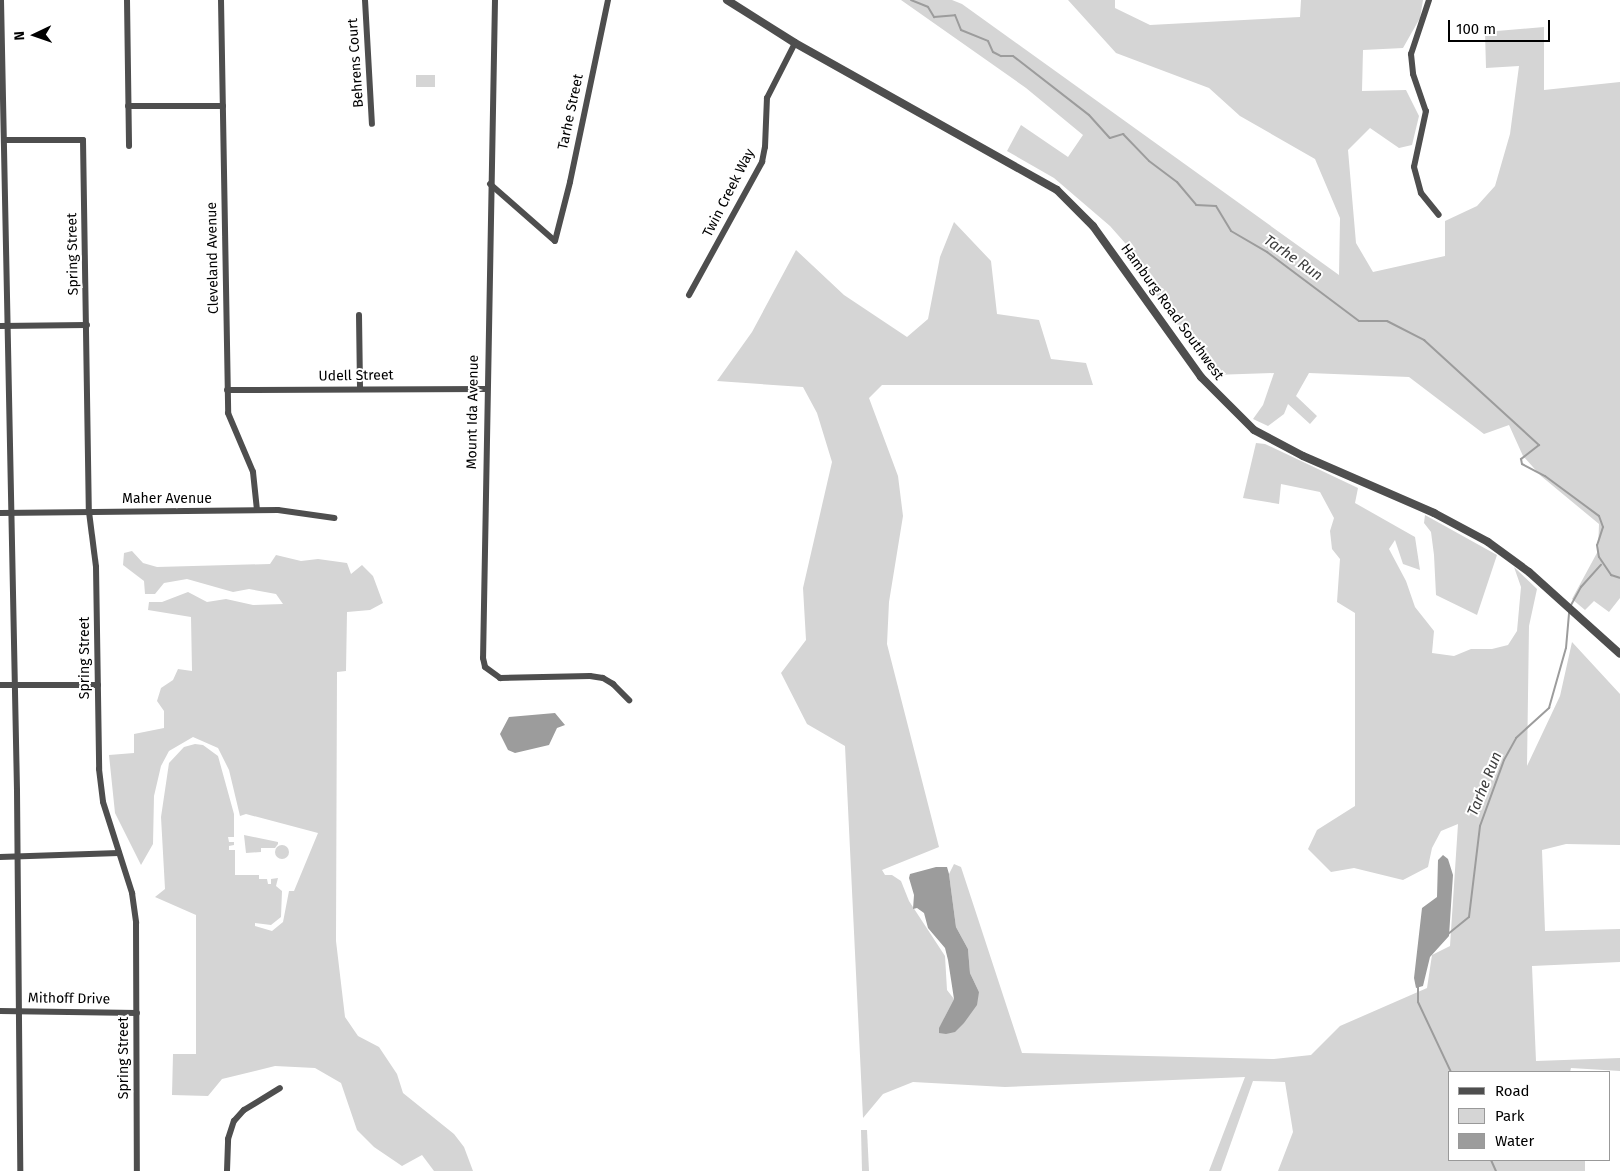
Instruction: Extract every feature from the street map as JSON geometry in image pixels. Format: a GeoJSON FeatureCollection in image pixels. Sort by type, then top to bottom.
{"type":"FeatureCollection","features":[{"type":"Feature","properties":{"kind":"street"},"geometry":{"type":"LineString","coordinates":[[0,0],[12,513],[20,1171]]}},
{"type":"Feature","properties":{"kind":"street"},"geometry":{"type":"LineString","coordinates":[[127,0],[129,146]]}},
{"type":"Feature","properties":{"kind":"street","name":"Cleveland Avenue"},"geometry":{"type":"LineString","coordinates":[[221,0],[226,390],[230,423],[256,483],[257,510]]}},
{"type":"Feature","properties":{"kind":"street","name":"Behrens Court"},"geometry":{"type":"LineString","coordinates":[[365,0],[372,124]]}},
{"type":"Feature","properties":{"kind":"street","name":"Mount Ida Avenue"},"geometry":{"type":"LineString","coordinates":[[494,0],[485,389],[485,667],[500,678],[590,676],[602,678],[613,684],[629,700]]}},
{"type":"Feature","properties":{"kind":"street","name":"Tarhe Street"},"geometry":{"type":"LineString","coordinates":[[490,184],[555,241],[560,229],[608,0]]}},
{"type":"Feature","properties":{"kind":"street","name":"Hamburg Road Southwest"},"geometry":{"type":"LineString","coordinates":[[727,0],[794,43],[1039,180],[1072,203],[1106,242],[1193,368],[1227,406],[1254,430],[1303,456],[1434,512],[1488,542],[1536,578],[1620,654]]}},
{"type":"Feature","properties":{"kind":"street"},"geometry":{"type":"LineString","coordinates":[[1429,0],[1411,54],[1413,74],[1426,111],[1414,167],[1421,193],[1439,215]]}},
{"type":"Feature","properties":{"kind":"street","name":"Twin Creek Way"},"geometry":{"type":"LineString","coordinates":[[689,295],[762,162],[766,147],[767,98],[794,43]]}},
{"type":"Feature","properties":{"kind":"street"},"geometry":{"type":"LineString","coordinates":[[128,106],[223,106]]}},
{"type":"Feature","properties":{"kind":"street","name":"Spring Street"},"geometry":{"type":"LineString","coordinates":[[4,140],[83,140],[89,512],[96,567],[101,790],[135,906],[137,1171]]}},
{"type":"Feature","properties":{"kind":"street"},"geometry":{"type":"LineString","coordinates":[[359,315],[360,388]]}},
{"type":"Feature","properties":{"kind":"street"},"geometry":{"type":"LineString","coordinates":[[0,326],[87,325]]}},
{"type":"Feature","properties":{"kind":"street","name":"Udell Street"},"geometry":{"type":"LineString","coordinates":[[226,390],[485,389]]}},
{"type":"Feature","properties":{"kind":"street","name":"Maher Avenue"},"geometry":{"type":"LineString","coordinates":[[0,513],[257,510],[334,518]]}},
{"type":"Feature","properties":{"kind":"street"},"geometry":{"type":"LineString","coordinates":[[0,685],[98,685]]}},
{"type":"Feature","properties":{"kind":"street"},"geometry":{"type":"LineString","coordinates":[[0,857],[119,853]]}},
{"type":"Feature","properties":{"kind":"street","name":"Mithoff Drive"},"geometry":{"type":"LineString","coordinates":[[0,1011],[137,1013]]}},
{"type":"Feature","properties":{"kind":"street"},"geometry":{"type":"LineString","coordinates":[[228,1171],[228,1139],[234,1120],[244,1110],[280,1088]]}},
{"type":"Feature","properties":{"kind":"green space"},"geometry":{"type":"Polygon","coordinates":[[[901,0],[952,0],[962,4],[1339,275],[1340,218],[1315,159],[1240,116],[1209,88],[1116,53],[1068,0],[1115,0],[1115,8],[1150,25],[1300,17],[1301,0],[1423,0],[1420,18],[1403,48],[1363,50],[1362,91],[1406,90],[1419,116],[1412,145],[1399,148],[1370,128],[1348,150],[1356,243],[1373,272],[1445,256],[1445,221],[1477,206],[1495,186],[1510,134],[1519,66],[1486,68],[1485,32],[1544,27],[1544,90],[1620,82],[1620,598],[1609,612],[1594,601],[1585,610],[1572,599],[1598,551],[1599,524],[1541,476],[1523,456],[1509,425],[1484,434],[1409,377],[1309,373],[1296,396],[1317,416],[1310,424],[1288,404],[1284,414],[1268,426],[1253,419],[1263,405],[1274,373],[1213,375],[1153,290],[1140,260],[1110,226],[1054,178],[1007,151],[1021,125],[1068,157],[1083,135],[1026,88],[901,0]]]}},
{"type":"Feature","properties":{"kind":"green space"},"geometry":{"type":"Polygon","coordinates":[[[416,75],[435,75],[435,87],[416,87],[416,75]]]}},
{"type":"Feature","properties":{"kind":"green space"},"geometry":{"type":"Polygon","coordinates":[[[954,222],[991,261],[997,314],[1039,320],[1051,359],[1086,363],[1093,385],[882,385],[869,398],[898,476],[903,516],[889,602],[887,644],[939,847],[882,870],[885,875],[892,875],[901,881],[909,901],[945,956],[947,990],[954,999],[944,1019],[979,992],[970,973],[968,949],[956,927],[949,874],[954,864],[961,867],[1022,1053],[1274,1059],[1311,1055],[1340,1026],[1427,988],[1432,955],[1450,946],[1458,824],[1441,831],[1432,848],[1428,867],[1403,880],[1354,868],[1331,872],[1308,849],[1317,830],[1355,806],[1355,613],[1337,602],[1340,559],[1332,549],[1330,531],[1334,518],[1320,492],[1281,484],[1279,504],[1243,498],[1256,443],[1265,444],[1358,488],[1355,503],[1415,537],[1420,570],[1403,564],[1395,540],[1389,549],[1406,581],[1415,607],[1434,631],[1432,653],[1454,656],[1471,649],[1492,649],[1508,645],[1517,631],[1521,587],[1514,567],[1537,589],[1529,626],[1527,766],[1560,696],[1572,642],[1620,694],[1620,845],[1566,844],[1542,850],[1545,931],[1620,929],[1620,962],[1532,966],[1536,1061],[1620,1058],[1620,1071],[1571,1068],[1570,1071],[1448,1071],[1448,1161],[1585,1161],[1585,1171],[1278,1171],[1293,1132],[1285,1082],[1253,1081],[1221,1171],[1209,1171],[1245,1077],[1005,1087],[913,1082],[883,1094],[863,1118],[845,746],[807,724],[781,673],[806,640],[803,588],[832,462],[817,413],[803,387],[717,381],[752,332],[796,250],[844,295],[907,337],[928,319],[940,257],[954,222]]]}},
{"type":"Feature","properties":{"kind":"green space"},"geometry":{"type":"Polygon","coordinates":[[[1425,515],[1497,555],[1477,615],[1436,595],[1431,532],[1424,523],[1425,515]]]}},
{"type":"Feature","properties":{"kind":"green space"},"geometry":{"type":"Polygon","coordinates":[[[132,551],[143,563],[157,567],[270,564],[276,555],[301,561],[318,559],[347,563],[351,574],[362,565],[373,576],[383,603],[370,610],[347,612],[346,671],[337,672],[336,941],[345,1017],[358,1036],[379,1047],[397,1074],[403,1093],[454,1134],[464,1147],[473,1171],[434,1171],[422,1155],[402,1166],[374,1147],[357,1130],[341,1083],[315,1068],[275,1066],[222,1079],[208,1096],[172,1095],[173,1054],[196,1054],[196,915],[155,897],[165,889],[161,817],[169,763],[184,747],[195,744],[203,745],[218,756],[234,814],[234,837],[228,837],[229,842],[234,842],[234,845],[229,846],[229,850],[235,850],[235,875],[259,875],[259,879],[267,879],[268,884],[271,884],[271,879],[278,878],[276,886],[282,891],[281,917],[271,925],[255,923],[255,926],[272,931],[283,922],[289,891],[294,891],[318,833],[246,814],[240,816],[229,770],[218,748],[193,737],[169,751],[161,766],[154,796],[153,844],[141,865],[115,813],[109,755],[134,753],[134,734],[164,728],[164,711],[157,701],[161,688],[173,680],[178,669],[192,671],[191,617],[148,610],[149,602],[162,602],[188,592],[207,602],[226,599],[253,605],[283,604],[276,594],[249,589],[233,592],[187,579],[164,583],[155,594],[145,594],[144,581],[123,565],[124,553],[132,551]]]}},
{"type":"Feature","properties":{"kind":"green space"},"geometry":{"type":"Polygon","coordinates":[[[244,835],[278,842],[278,844],[275,848],[261,848],[261,852],[246,853],[244,835]]]}},
{"type":"Feature","properties":{"kind":"green space"},"geometry":{"type":"Polygon","coordinates":[[[279,845],[285,845],[289,852],[285,859],[279,859],[275,855],[275,849],[279,845]]]}},
{"type":"Feature","properties":{"kind":"green space"},"geometry":{"type":"Polygon","coordinates":[[[861,1130],[867,1130],[869,1171],[862,1171],[861,1130]]]}},
{"type":"Feature","properties":{"kind":"water"},"geometry":{"type":"Polygon","coordinates":[[[555,713],[565,725],[557,728],[549,745],[515,753],[508,750],[500,734],[509,717],[555,713]]]}},
{"type":"Feature","properties":{"kind":"water"},"geometry":{"type":"Polygon","coordinates":[[[1443,855],[1448,859],[1453,875],[1449,936],[1430,957],[1423,986],[1416,988],[1414,978],[1422,908],[1437,897],[1438,860],[1443,855]]]}},
{"type":"Feature","properties":{"kind":"water"},"geometry":{"type":"Polygon","coordinates":[[[936,867],[947,867],[956,927],[968,949],[970,973],[979,992],[977,1005],[964,1023],[955,1032],[946,1034],[939,1033],[939,1028],[954,999],[948,960],[945,948],[928,928],[924,913],[917,908],[913,909],[914,895],[909,878],[910,874],[936,867]]]}},
{"type":"Feature","properties":{"kind":"waterway","name":"Tarhe Run"},"geometry":{"type":"LineString","coordinates":[[911,0],[928,7],[934,17],[955,15],[961,30],[988,41],[993,52],[1001,56],[1013,56],[1089,115],[1110,138],[1123,134],[1149,161],[1177,182],[1196,205],[1216,206],[1231,231],[1267,252],[1359,321],[1387,321],[1424,340],[1539,445],[1521,459],[1522,464],[1545,476],[1599,516],[1603,527],[1597,545],[1599,557],[1611,575],[1620,578]]}},
{"type":"Feature","properties":{"kind":"waterway","name":"Tarhe Run"},"geometry":{"type":"LineString","coordinates":[[1571,605],[1581,587],[1601,565]]}},
{"type":"Feature","properties":{"kind":"waterway","name":"Tarhe Run"},"geometry":{"type":"LineString","coordinates":[[1448,934],[1469,917],[1480,826],[1504,760],[1516,738],[1549,708],[1566,648],[1569,612]]}},
{"type":"Feature","properties":{"kind":"waterway","name":"Tarhe Run"},"geometry":{"type":"LineString","coordinates":[[1418,987],[1418,1002],[1451,1071]]}},
{"type":"Feature","properties":{"kind":"waterway","name":"Tarhe Run"},"geometry":{"type":"LineString","coordinates":[[1491,1161],[1496,1171]]}}]}
